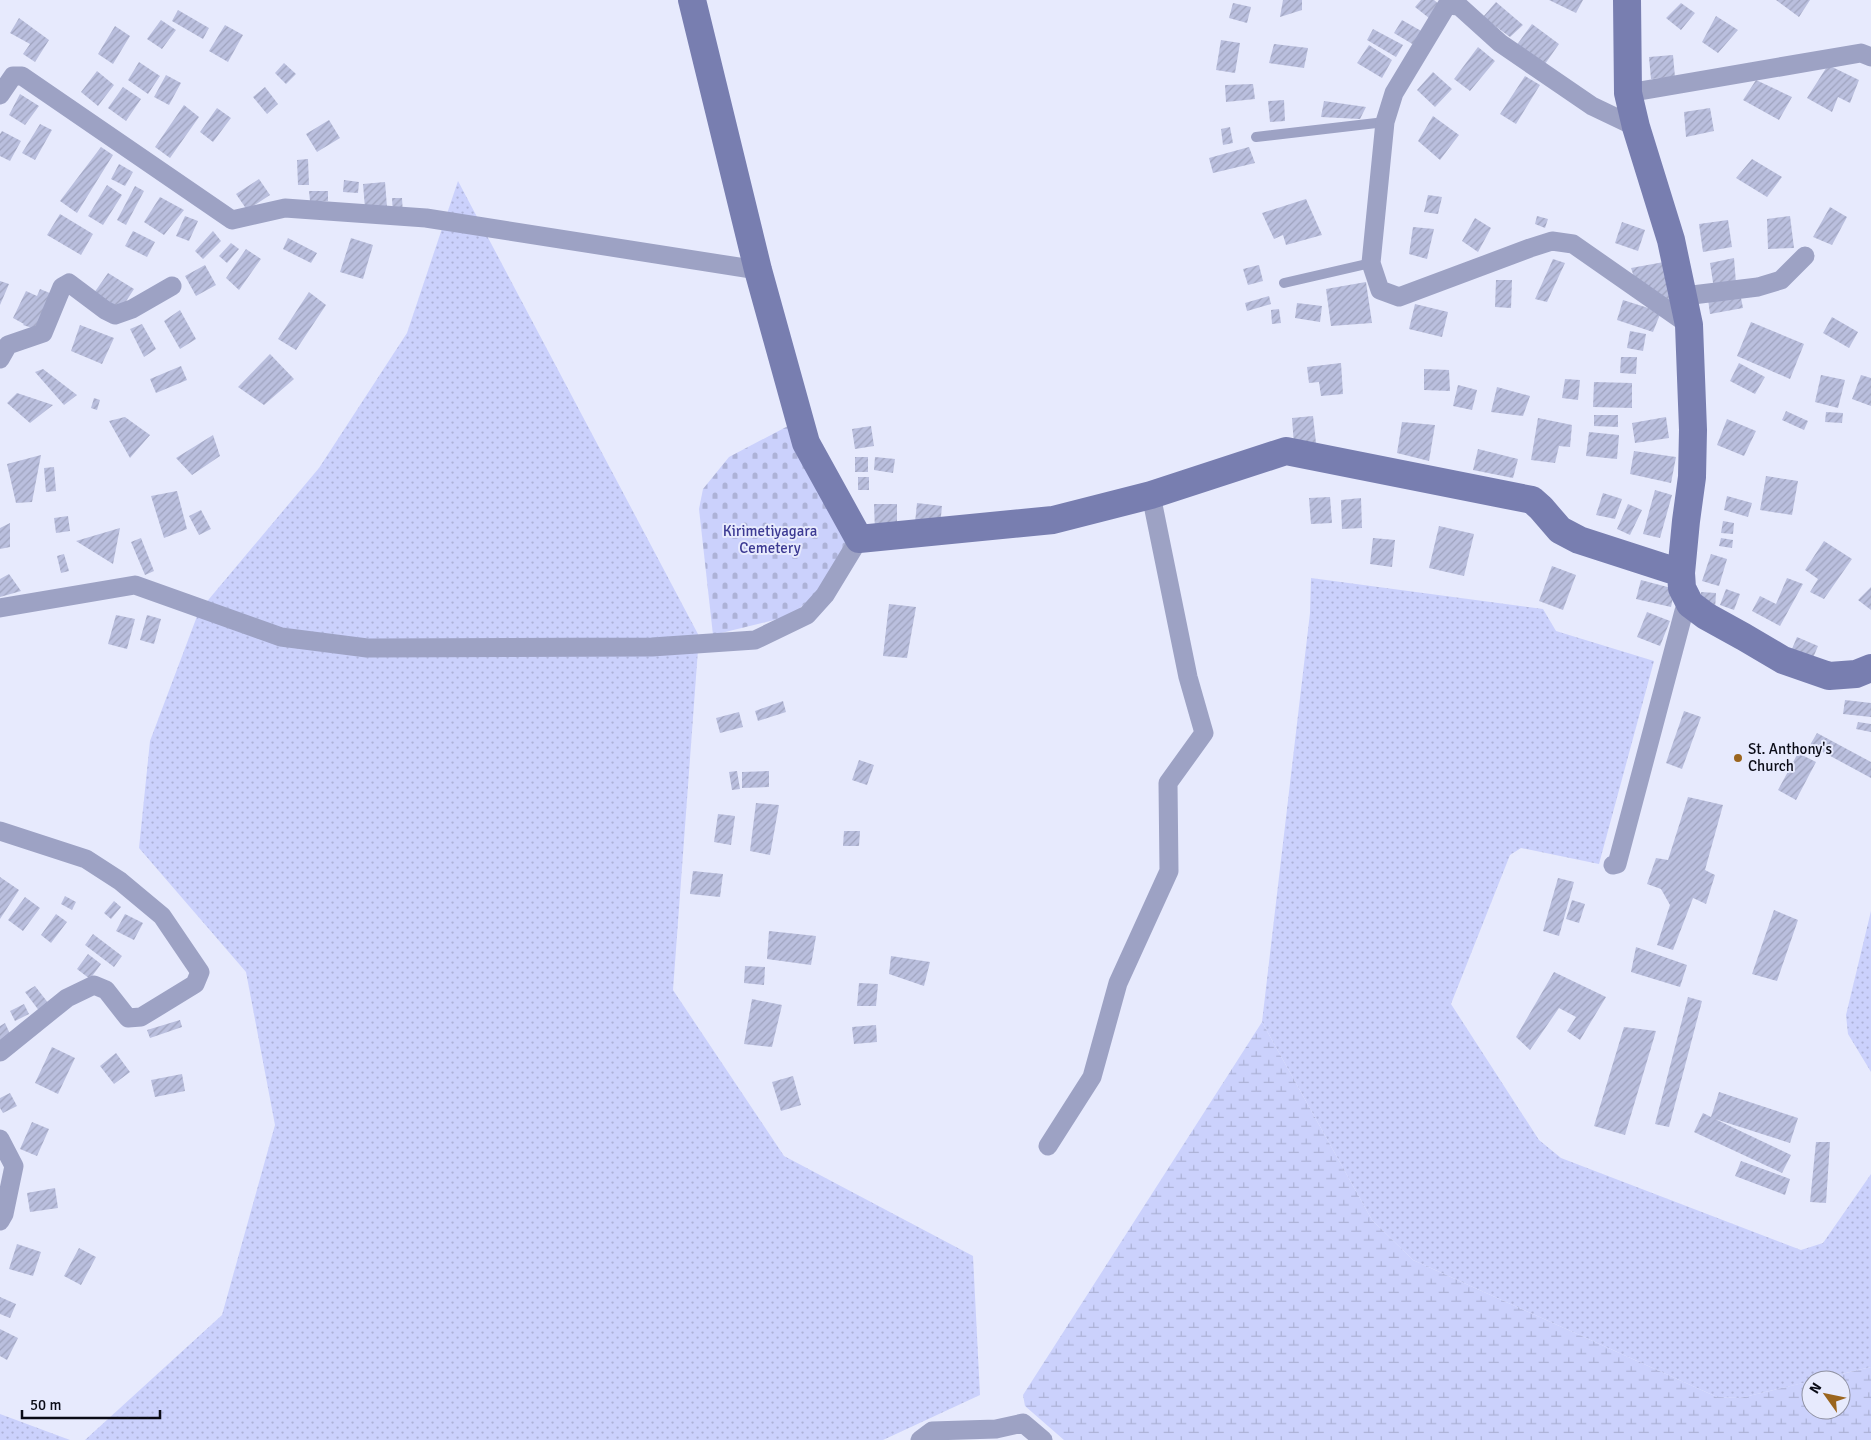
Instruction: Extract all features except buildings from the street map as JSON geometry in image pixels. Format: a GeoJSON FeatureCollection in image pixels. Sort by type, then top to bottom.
{"type":"FeatureCollection","features":[{"type":"Feature","properties":{"kind":"street"},"geometry":{"type":"LineString","coordinates":[[692,0],[758,270],[806,443],[859,539]]}},
{"type":"Feature","properties":{"kind":"street"},"geometry":{"type":"LineString","coordinates":[[1627,0],[1628,93],[1636,127],[1671,240],[1689,325],[1693,430],[1692,477],[1681,573],[1682,588],[1690,604],[1706,616],[1783,660],[1829,676],[1856,674],[1871,668]]}},
{"type":"Feature","properties":{"kind":"street"},"geometry":{"type":"LineString","coordinates":[[1636,127],[1592,106],[1500,43],[1458,6],[1447,5],[1394,94],[1384,122],[1371,263],[1380,290],[1399,297],[1530,248],[1552,242],[1573,244],[1689,325]]}},
{"type":"Feature","properties":{"kind":"street"},"geometry":{"type":"LineString","coordinates":[[1628,93],[1868,51]]}},
{"type":"Feature","properties":{"kind":"street"},"geometry":{"type":"LineString","coordinates":[[0,95],[13,76],[22,76],[232,220],[286,208],[426,218],[758,270]]}},
{"type":"Feature","properties":{"kind":"street"},"geometry":{"type":"LineString","coordinates":[[1684,296],[1758,287],[1781,280],[1805,256]]}},
{"type":"Feature","properties":{"kind":"street"},"geometry":{"type":"LineString","coordinates":[[0,360],[8,345],[43,333],[62,288],[69,283],[105,310],[115,315],[132,309],[172,286]]}},
{"type":"Feature","properties":{"kind":"street"},"geometry":{"type":"LineString","coordinates":[[859,539],[1053,520],[1152,495],[1286,451],[1532,500],[1560,530],[1580,540],[1681,573]]}},
{"type":"Feature","properties":{"kind":"street"},"geometry":{"type":"LineString","coordinates":[[1048,1146],[1092,1078],[1118,983],[1169,871],[1168,783],[1204,733],[1188,677],[1152,495]]}},
{"type":"Feature","properties":{"kind":"street"},"geometry":{"type":"LineString","coordinates":[[0,608],[135,585],[281,637],[367,648],[652,647],[754,640],[807,615],[825,595],[859,539]]}},
{"type":"Feature","properties":{"kind":"street"},"geometry":{"type":"LineString","coordinates":[[1613,866],[1617,864],[1684,611],[1690,604]]}},
{"type":"Feature","properties":{"kind":"street"},"geometry":{"type":"LineString","coordinates":[[0,830],[86,859],[120,881],[162,916],[200,972],[196,984],[141,1017],[128,1018],[106,990],[94,985],[67,998],[0,1052]]}},
{"type":"Feature","properties":{"kind":"street"},"geometry":{"type":"LineString","coordinates":[[0,1139],[14,1166],[4,1214],[0,1221]]}},
{"type":"Feature","properties":{"kind":"street"},"geometry":{"type":"LineString","coordinates":[[920,1440],[932,1431],[996,1429],[1023,1423],[1043,1440]]}},
{"type":"Feature","properties":{"kind":"lane"},"geometry":{"type":"LineString","coordinates":[[1256,137],[1384,122]]}},
{"type":"Feature","properties":{"kind":"lane"},"geometry":{"type":"LineString","coordinates":[[1284,283],[1371,263]]}},
{"type":"Feature","properties":{"kind":"green space"},"geometry":{"type":"Polygon","coordinates":[[[458,181],[699,636],[673,990],[784,1156],[973,1256],[980,1395],[883,1440],[85,1440],[222,1315],[275,1125],[246,972],[139,848],[150,741],[199,611],[319,468],[407,333],[458,181]]]}},
{"type":"Feature","properties":{"kind":"green space","name":"Kirimetiyagara Cemetery"},"geometry":{"type":"Polygon","coordinates":[[[788,426],[847,535],[849,551],[819,591],[791,616],[713,635],[699,509],[703,489],[729,457],[788,426]]]}},
{"type":"Feature","properties":{"kind":"green space"},"geometry":{"type":"Polygon","coordinates":[[[1311,578],[1543,609],[1556,631],[1654,661],[1599,864],[1521,848],[1510,855],[1451,1004],[1539,1140],[1561,1158],[1801,1250],[1823,1243],[1871,1174],[1871,1367],[1851,1372],[1851,1370],[1801,1370],[1801,1384],[1740,1398],[1717,1397],[1413,1260],[1372,1220],[1262,1022],[1310,613],[1311,578]]]}},
{"type":"Feature","properties":{"kind":"green space"},"geometry":{"type":"Polygon","coordinates":[[[1871,911],[1871,1072],[1848,1034],[1846,1015],[1871,911]]]}},
{"type":"Feature","properties":{"kind":"green space"},"geometry":{"type":"Polygon","coordinates":[[[1262,1022],[1372,1220],[1413,1260],[1717,1397],[1740,1398],[1801,1383],[1801,1420],[1851,1420],[1851,1372],[1871,1367],[1871,1440],[1064,1440],[1025,1406],[1023,1395],[1262,1022]]]}},
{"type":"Feature","properties":{"kind":"green space"},"geometry":{"type":"Polygon","coordinates":[[[0,1414],[70,1440],[0,1440],[0,1414]]]}},
{"type":"Feature","properties":{"kind":"place","name":"St. Anthony's Church"},"geometry":{"type":"Point","coordinates":[1738,758]}}]}
